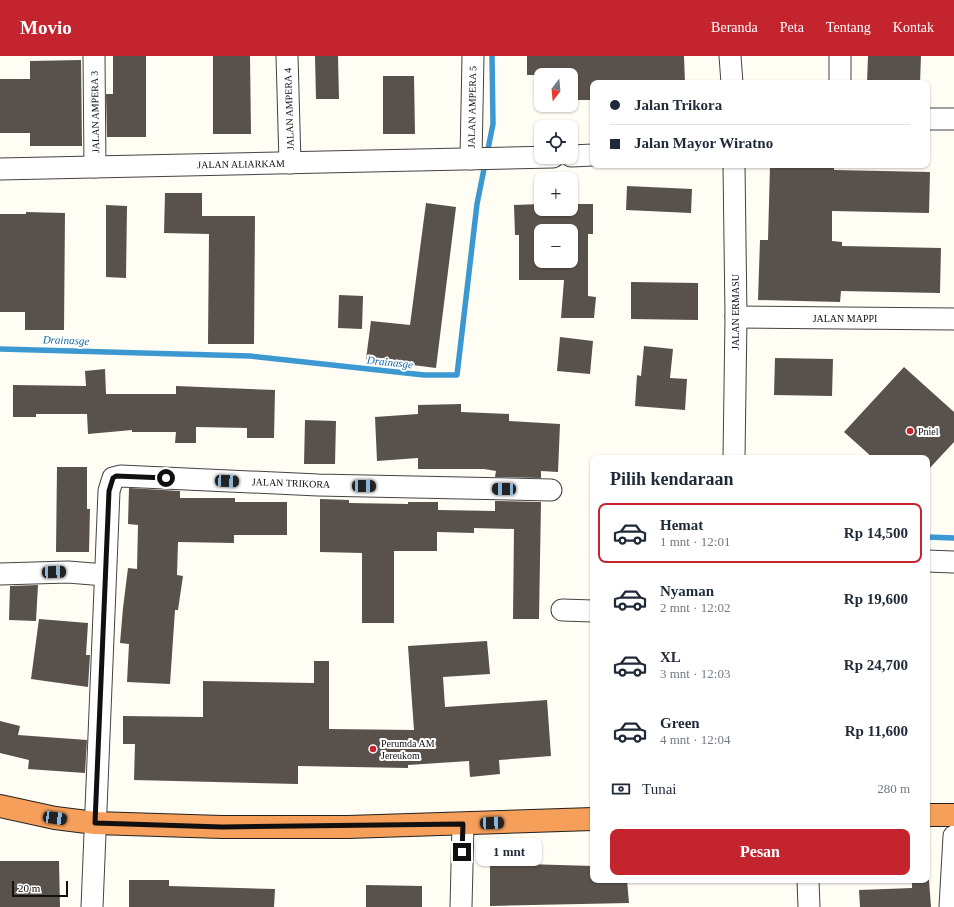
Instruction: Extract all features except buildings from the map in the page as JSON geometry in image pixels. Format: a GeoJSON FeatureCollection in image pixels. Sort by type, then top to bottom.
{"type":"FeatureCollection","features":[{"type":"Feature","properties":{"kind":"highway"},"geometry":{"type":"LineString","coordinates":[[0,806],[55,818],[95,823],[222,827],[463,824],[590,819]]}},
{"type":"Feature","properties":{"kind":"highway"},"geometry":{"type":"LineString","coordinates":[[930,815],[954,815]]}},
{"type":"Feature","properties":{"kind":"street","name":"JALAN AMPERA 3"},"geometry":{"type":"LineString","coordinates":[[94,56],[96,167]]}},
{"type":"Feature","properties":{"kind":"street","name":"JALAN AMPERA 4"},"geometry":{"type":"LineString","coordinates":[[287,56],[290,163]]}},
{"type":"Feature","properties":{"kind":"street","name":"JALAN AMPERA 5"},"geometry":{"type":"LineString","coordinates":[[472,56],[476,159]]}},
{"type":"Feature","properties":{"kind":"street"},"geometry":{"type":"LineString","coordinates":[[730,56],[732,80]]}},
{"type":"Feature","properties":{"kind":"street"},"geometry":{"type":"LineString","coordinates":[[840,56],[840,80]]}},
{"type":"Feature","properties":{"kind":"street"},"geometry":{"type":"LineString","coordinates":[[930,119],[954,119]]}},
{"type":"Feature","properties":{"kind":"street"},"geometry":{"type":"LineString","coordinates":[[578,156],[590,155]]}},
{"type":"Feature","properties":{"kind":"street","name":"JALAN ALIARKAM"},"geometry":{"type":"LineString","coordinates":[[0,169],[534,158]]}},
{"type":"Feature","properties":{"kind":"street","name":"JALAN ERMASU"},"geometry":{"type":"LineString","coordinates":[[734,168],[736,317],[734,455]]}},
{"type":"Feature","properties":{"kind":"street","name":"JALAN MAPPI"},"geometry":{"type":"LineString","coordinates":[[736,317],[954,319]]}},
{"type":"Feature","properties":{"kind":"street","name":"JALAN TRIKORA"},"geometry":{"type":"LineString","coordinates":[[92,907],[109,491],[113,478],[116,476],[318,485],[551,490]]}},
{"type":"Feature","properties":{"kind":"street"},"geometry":{"type":"LineString","coordinates":[[930,561],[954,562]]}},
{"type":"Feature","properties":{"kind":"street"},"geometry":{"type":"LineString","coordinates":[[0,574],[68,572],[105,575]]}},
{"type":"Feature","properties":{"kind":"street"},"geometry":{"type":"LineString","coordinates":[[562,610],[590,611]]}},
{"type":"Feature","properties":{"kind":"street"},"geometry":{"type":"LineString","coordinates":[[461,907],[463,824]]}},
{"type":"Feature","properties":{"kind":"street"},"geometry":{"type":"LineString","coordinates":[[950,907],[954,836]]}},
{"type":"Feature","properties":{"kind":"street"},"geometry":{"type":"LineString","coordinates":[[808,883],[809,907]]}},
{"type":"Feature","properties":{"kind":"waterway","name":"Drainasge"},"geometry":{"type":"LineString","coordinates":[[0,349],[250,356],[424,375],[457,375],[477,204],[493,124],[492,56]]}},
{"type":"Feature","properties":{"kind":"waterway"},"geometry":{"type":"LineString","coordinates":[[930,537],[954,538]]}},
{"type":"Feature","properties":{"kind":"place","name":"Pniel"},"geometry":{"type":"Point","coordinates":[910,431]}},
{"type":"Feature","properties":{"kind":"place","name":"Perumda AM Jereukom"},"geometry":{"type":"Point","coordinates":[373,749]}},
{"type":"Feature","properties":{"kind":"route"},"geometry":{"type":"LineString","coordinates":[[166,478],[116,476],[113,478],[109,491],[95,823],[222,827],[348,827],[463,824],[462,852]]}}]}
